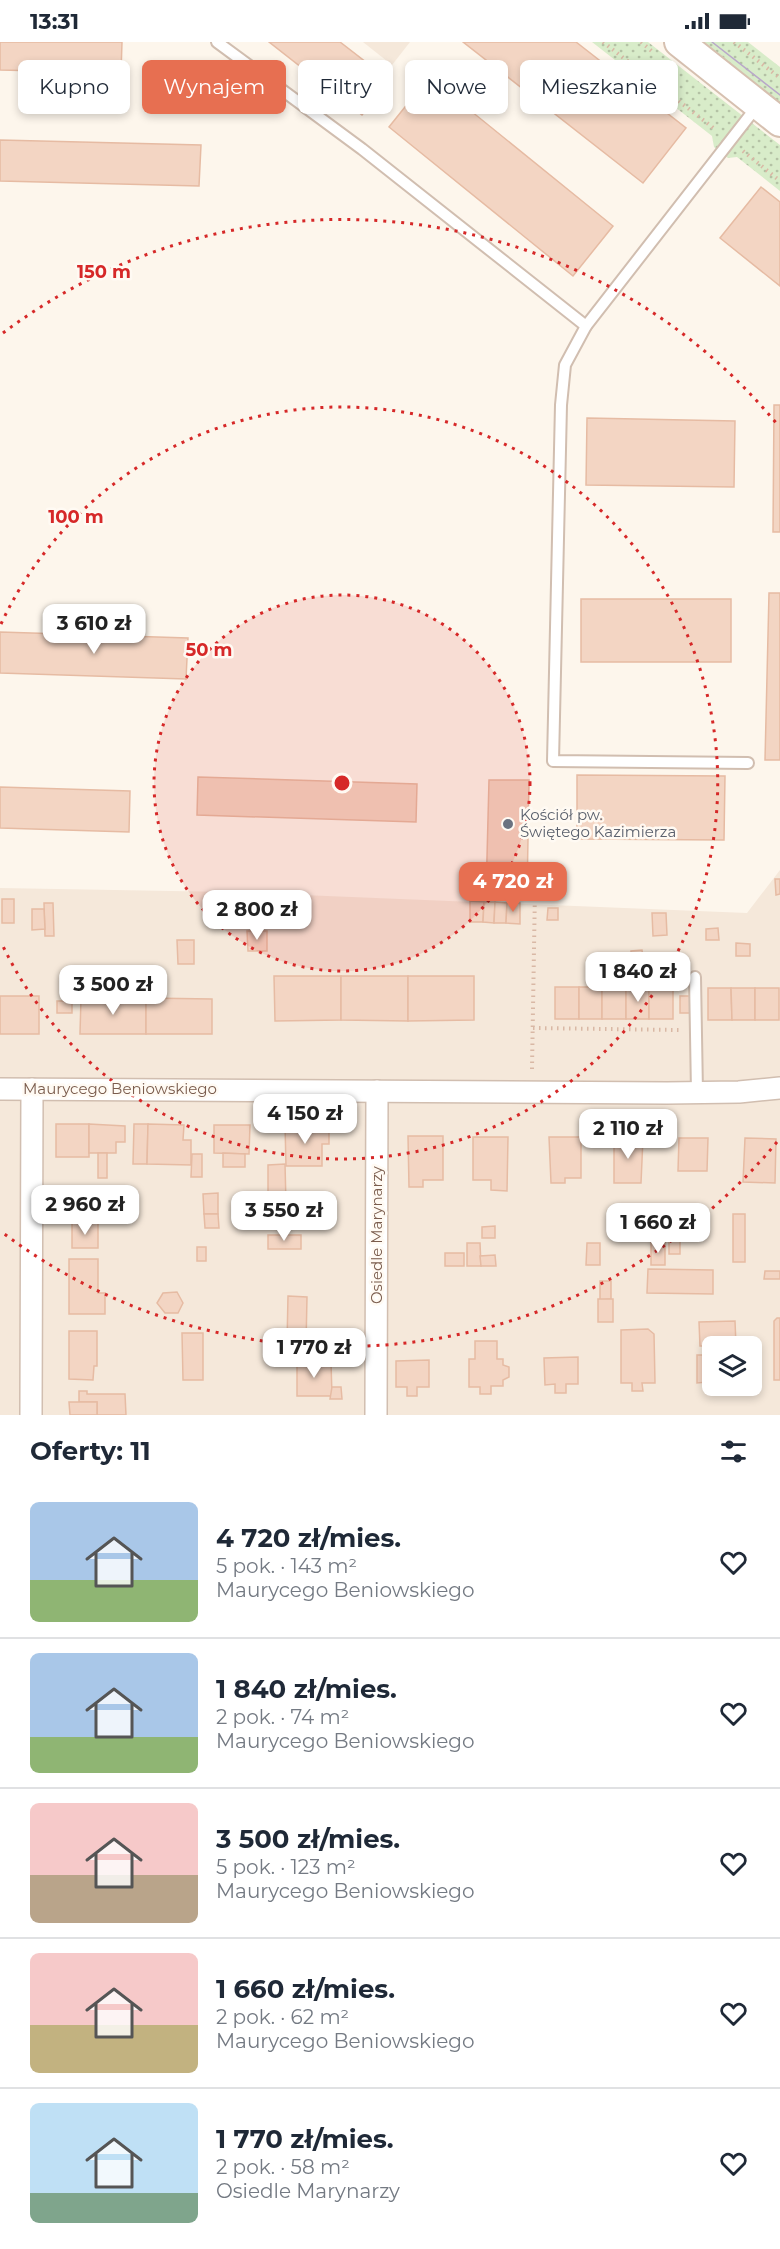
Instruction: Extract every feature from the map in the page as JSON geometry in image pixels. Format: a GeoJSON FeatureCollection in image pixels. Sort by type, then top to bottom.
{"type":"FeatureCollection","features":[{"type":"Feature","properties":{"kind":"main road"},"geometry":{"type":"LineString","coordinates":[[679,42],[780,122]]}},
{"type":"Feature","properties":{"kind":"street","name":"Maurycego Beniowskiego"},"geometry":{"type":"LineString","coordinates":[[0,1089],[697,1092],[780,1089]]}},
{"type":"Feature","properties":{"kind":"street"},"geometry":{"type":"LineString","coordinates":[[31,1415],[32,1089]]}},
{"type":"Feature","properties":{"kind":"street","name":"Osiedle Marynarzy"},"geometry":{"type":"LineString","coordinates":[[376,1415],[377,1091]]}},
{"type":"Feature","properties":{"kind":"lane"},"geometry":{"type":"LineString","coordinates":[[217,42],[362,149],[586,326]]}},
{"type":"Feature","properties":{"kind":"lane"},"geometry":{"type":"LineString","coordinates":[[748,763],[553,761],[561,405],[565,365],[586,326],[758,104]]}},
{"type":"Feature","properties":{"kind":"lane"},"geometry":{"type":"LineString","coordinates":[[695,977],[697,1092]]}},
{"type":"Feature","properties":{"kind":"path"},"geometry":{"type":"LineString","coordinates":[[603,42],[780,181]]}},
{"type":"Feature","properties":{"kind":"path"},"geometry":{"type":"LineString","coordinates":[[734,42],[780,78]]}},
{"type":"Feature","properties":{"kind":"path"},"geometry":{"type":"LineString","coordinates":[[532,1070],[535,889]]}},
{"type":"Feature","properties":{"kind":"path"},"geometry":{"type":"LineString","coordinates":[[533,1028],[696,1030]]}},
{"type":"Feature","properties":{"kind":"shaded area"},"geometry":{"type":"Polygon","coordinates":[[[363,42],[410,42],[393,64],[393,60],[386,60],[363,42]]]}},
{"type":"Feature","properties":{"kind":"shaded area"},"geometry":{"type":"Polygon","coordinates":[[[780,870],[780,1415],[0,1415],[0,888],[229,892],[747,913],[780,870]]]}},
{"type":"Feature","properties":{"kind":"green space"},"geometry":{"type":"Polygon","coordinates":[[[592,42],[648,42],[671,60],[615,60],[592,42]]]}},
{"type":"Feature","properties":{"kind":"green space"},"geometry":{"type":"Polygon","coordinates":[[[704,42],[748,42],[780,67],[780,103],[704,42]]]}},
{"type":"Feature","properties":{"kind":"green space"},"geometry":{"type":"Polygon","coordinates":[[[678,65],[780,145],[780,191],[737,157],[728,158],[714,147],[712,136],[678,109],[678,65]]]}},
{"type":"Feature","properties":{"kind":"building"},"geometry":{"type":"Polygon","coordinates":[[[0,42],[122,42],[121,60],[18,60],[18,70],[0,70],[0,42]]]}},
{"type":"Feature","properties":{"kind":"building"},"geometry":{"type":"Polygon","coordinates":[[[269,42],[340,42],[363,60],[298,60],[298,65],[269,42]]]}},
{"type":"Feature","properties":{"kind":"building"},"geometry":{"type":"Polygon","coordinates":[[[463,42],[576,42],[599,60],[520,60],[520,87],[508,77],[508,60],[486,60],[463,42]]]}},
{"type":"Feature","properties":{"kind":"building"},"geometry":{"type":"Polygon","coordinates":[[[405,107],[405,114],[475,114],[613,226],[573,276],[389,127],[405,107]]]}},
{"type":"Feature","properties":{"kind":"building"},"geometry":{"type":"Polygon","coordinates":[[[555,114],[668,114],[686,128],[643,183],[555,114]]]}},
{"type":"Feature","properties":{"kind":"building"},"geometry":{"type":"Polygon","coordinates":[[[0,140],[201,145],[199,186],[0,181],[0,140]]]}},
{"type":"Feature","properties":{"kind":"building"},"geometry":{"type":"Polygon","coordinates":[[[761,187],[780,202],[780,286],[720,238],[761,187]]]}},
{"type":"Feature","properties":{"kind":"building"},"geometry":{"type":"Polygon","coordinates":[[[774,405],[780,405],[780,532],[773,532],[774,405]]]}},
{"type":"Feature","properties":{"kind":"building"},"geometry":{"type":"Polygon","coordinates":[[[587,418],[735,421],[734,487],[586,485],[587,418]]]}},
{"type":"Feature","properties":{"kind":"building"},"geometry":{"type":"Polygon","coordinates":[[[769,593],[780,593],[780,760],[765,760],[769,593]]]}},
{"type":"Feature","properties":{"kind":"building"},"geometry":{"type":"Polygon","coordinates":[[[581,599],[731,599],[731,662],[581,662],[581,599]]]}},
{"type":"Feature","properties":{"kind":"building"},"geometry":{"type":"Polygon","coordinates":[[[0,632],[188,638],[186,679],[0,673],[0,632]]]}},
{"type":"Feature","properties":{"kind":"building"},"geometry":{"type":"Polygon","coordinates":[[[577,775],[725,776],[724,840],[577,839],[577,775]]]}},
{"type":"Feature","properties":{"kind":"building"},"geometry":{"type":"Polygon","coordinates":[[[198,777],[417,784],[416,822],[197,815],[198,777]]]}},
{"type":"Feature","properties":{"kind":"building","name":"Kościół pw. Świętego Kazimierza"},"geometry":{"type":"Polygon","coordinates":[[[489,780],[529,780],[527,897],[486,896],[489,780]]]}},
{"type":"Feature","properties":{"kind":"building"},"geometry":{"type":"Polygon","coordinates":[[[0,787],[130,791],[129,832],[0,828],[0,787]]]}},
{"type":"Feature","properties":{"kind":"building"},"geometry":{"type":"Polygon","coordinates":[[[527,868],[546,868],[545,889],[528,889],[527,868]]]}},
{"type":"Feature","properties":{"kind":"building"},"geometry":{"type":"Polygon","coordinates":[[[775,879],[780,879],[780,894],[776,895],[775,879]]]}},
{"type":"Feature","properties":{"kind":"building"},"geometry":{"type":"Polygon","coordinates":[[[2,899],[14,899],[14,923],[2,923],[2,899]]]}},
{"type":"Feature","properties":{"kind":"building"},"geometry":{"type":"Polygon","coordinates":[[[470,901],[484,902],[483,922],[470,922],[470,901]]]}},
{"type":"Feature","properties":{"kind":"building"},"geometry":{"type":"Polygon","coordinates":[[[484,902],[495,902],[494,923],[483,922],[484,902]]]}},
{"type":"Feature","properties":{"kind":"building"},"geometry":{"type":"Polygon","coordinates":[[[495,902],[507,903],[506,923],[494,923],[495,902]]]}},
{"type":"Feature","properties":{"kind":"building"},"geometry":{"type":"Polygon","coordinates":[[[44,903],[53,903],[54,936],[45,936],[44,903]]]}},
{"type":"Feature","properties":{"kind":"building"},"geometry":{"type":"Polygon","coordinates":[[[507,903],[520,903],[520,924],[506,923],[507,903]]]}},
{"type":"Feature","properties":{"kind":"building"},"geometry":{"type":"Polygon","coordinates":[[[548,908],[558,908],[558,920],[547,920],[548,908]]]}},
{"type":"Feature","properties":{"kind":"building"},"geometry":{"type":"Polygon","coordinates":[[[32,909],[44,909],[45,929],[32,930],[32,909]]]}},
{"type":"Feature","properties":{"kind":"building"},"geometry":{"type":"Polygon","coordinates":[[[652,913],[666,913],[667,935],[653,936],[652,913]]]}},
{"type":"Feature","properties":{"kind":"building"},"geometry":{"type":"Polygon","coordinates":[[[718,928],[719,940],[706,940],[706,929],[718,928]]]}},
{"type":"Feature","properties":{"kind":"building"},"geometry":{"type":"Polygon","coordinates":[[[247,931],[267,931],[267,951],[248,951],[247,931]]]}},
{"type":"Feature","properties":{"kind":"building"},"geometry":{"type":"Polygon","coordinates":[[[177,940],[194,940],[194,964],[178,964],[177,940]]]}},
{"type":"Feature","properties":{"kind":"building"},"geometry":{"type":"Polygon","coordinates":[[[736,943],[750,944],[750,956],[736,956],[736,943]]]}},
{"type":"Feature","properties":{"kind":"building"},"geometry":{"type":"Polygon","coordinates":[[[642,950],[644,967],[631,968],[631,951],[642,950]]]}},
{"type":"Feature","properties":{"kind":"building"},"geometry":{"type":"Polygon","coordinates":[[[274,976],[341,976],[341,1020],[275,1021],[274,976]]]}},
{"type":"Feature","properties":{"kind":"building"},"geometry":{"type":"Polygon","coordinates":[[[341,976],[408,976],[408,1021],[341,1020],[341,976]]]}},
{"type":"Feature","properties":{"kind":"building"},"geometry":{"type":"Polygon","coordinates":[[[408,976],[474,976],[474,1020],[408,1021],[408,976]]]}},
{"type":"Feature","properties":{"kind":"building"},"geometry":{"type":"Polygon","coordinates":[[[555,987],[579,987],[579,1019],[555,1019],[555,987]]]}},
{"type":"Feature","properties":{"kind":"building"},"geometry":{"type":"Polygon","coordinates":[[[579,987],[602,987],[602,1019],[579,1019],[579,987]]]}},
{"type":"Feature","properties":{"kind":"building"},"geometry":{"type":"Polygon","coordinates":[[[602,987],[626,987],[626,1019],[602,1019],[602,987]]]}},
{"type":"Feature","properties":{"kind":"building"},"geometry":{"type":"Polygon","coordinates":[[[626,987],[649,987],[649,1019],[626,1019],[626,987]]]}},
{"type":"Feature","properties":{"kind":"building"},"geometry":{"type":"Polygon","coordinates":[[[649,987],[673,987],[673,1019],[649,1019],[649,987]]]}},
{"type":"Feature","properties":{"kind":"building"},"geometry":{"type":"Polygon","coordinates":[[[708,988],[731,988],[732,1020],[708,1020],[708,988]]]}},
{"type":"Feature","properties":{"kind":"building"},"geometry":{"type":"Polygon","coordinates":[[[731,988],[755,988],[755,1020],[732,1020],[731,988]]]}},
{"type":"Feature","properties":{"kind":"building"},"geometry":{"type":"Polygon","coordinates":[[[755,988],[779,988],[779,1020],[755,1020],[755,988]]]}},
{"type":"Feature","properties":{"kind":"building"},"geometry":{"type":"Polygon","coordinates":[[[0,996],[39,996],[39,1034],[0,1034],[0,996]]]}},
{"type":"Feature","properties":{"kind":"building"},"geometry":{"type":"Polygon","coordinates":[[[680,996],[691,996],[691,1013],[680,1013],[680,996]]]}},
{"type":"Feature","properties":{"kind":"building"},"geometry":{"type":"Polygon","coordinates":[[[81,998],[146,998],[146,1034],[80,1034],[81,998]]]}},
{"type":"Feature","properties":{"kind":"building"},"geometry":{"type":"Polygon","coordinates":[[[146,998],[212,999],[212,1034],[146,1034],[146,998]]]}},
{"type":"Feature","properties":{"kind":"building"},"geometry":{"type":"Polygon","coordinates":[[[57,1001],[72,1001],[72,1013],[57,1013],[57,1001]]]}},
{"type":"Feature","properties":{"kind":"building"},"geometry":{"type":"Polygon","coordinates":[[[56,1124],[89,1124],[89,1157],[56,1157],[56,1124]]]}},
{"type":"Feature","properties":{"kind":"building"},"geometry":{"type":"Polygon","coordinates":[[[89,1124],[125,1126],[125,1142],[116,1142],[116,1153],[89,1153],[89,1124]]]}},
{"type":"Feature","properties":{"kind":"building"},"geometry":{"type":"Polygon","coordinates":[[[134,1124],[148,1124],[147,1164],[133,1164],[134,1124]]]}},
{"type":"Feature","properties":{"kind":"building"},"geometry":{"type":"Polygon","coordinates":[[[148,1124],[184,1125],[183,1140],[191,1140],[191,1165],[147,1164],[148,1124]]]}},
{"type":"Feature","properties":{"kind":"building"},"geometry":{"type":"Polygon","coordinates":[[[214,1125],[250,1125],[249,1154],[214,1153],[214,1125]]]}},
{"type":"Feature","properties":{"kind":"building"},"geometry":{"type":"Polygon","coordinates":[[[285,1125],[329,1127],[329,1144],[322,1144],[322,1166],[286,1166],[285,1125]]]}},
{"type":"Feature","properties":{"kind":"building"},"geometry":{"type":"Polygon","coordinates":[[[408,1136],[443,1136],[443,1180],[423,1180],[423,1187],[409,1187],[408,1136]]]}},
{"type":"Feature","properties":{"kind":"building"},"geometry":{"type":"Polygon","coordinates":[[[473,1137],[508,1137],[507,1191],[491,1190],[491,1180],[473,1180],[473,1137]]]}},
{"type":"Feature","properties":{"kind":"building"},"geometry":{"type":"Polygon","coordinates":[[[549,1137],[581,1137],[581,1178],[565,1178],[565,1183],[551,1183],[549,1137]]]}},
{"type":"Feature","properties":{"kind":"building"},"geometry":{"type":"Polygon","coordinates":[[[614,1138],[643,1138],[641,1183],[614,1183],[614,1138]]]}},
{"type":"Feature","properties":{"kind":"building"},"geometry":{"type":"Polygon","coordinates":[[[679,1138],[708,1138],[707,1171],[678,1171],[679,1138]]]}},
{"type":"Feature","properties":{"kind":"building"},"geometry":{"type":"Polygon","coordinates":[[[745,1138],[776,1139],[775,1183],[743,1182],[745,1138]]]}},
{"type":"Feature","properties":{"kind":"building"},"geometry":{"type":"Polygon","coordinates":[[[98,1153],[107,1153],[107,1178],[98,1178],[98,1153]]]}},
{"type":"Feature","properties":{"kind":"building"},"geometry":{"type":"Polygon","coordinates":[[[223,1153],[245,1154],[245,1167],[223,1167],[223,1153]]]}},
{"type":"Feature","properties":{"kind":"building"},"geometry":{"type":"Polygon","coordinates":[[[192,1154],[202,1154],[202,1177],[191,1177],[192,1154]]]}},
{"type":"Feature","properties":{"kind":"building"},"geometry":{"type":"Polygon","coordinates":[[[285,1164],[286,1203],[268,1203],[268,1165],[285,1164]]]}},
{"type":"Feature","properties":{"kind":"building"},"geometry":{"type":"Polygon","coordinates":[[[70,1188],[98,1188],[98,1223],[70,1223],[70,1188]]]}},
{"type":"Feature","properties":{"kind":"building"},"geometry":{"type":"Polygon","coordinates":[[[218,1193],[218,1214],[204,1214],[203,1194],[218,1193]]]}},
{"type":"Feature","properties":{"kind":"building"},"geometry":{"type":"Polygon","coordinates":[[[204,1214],[218,1214],[219,1228],[205,1228],[204,1214]]]}},
{"type":"Feature","properties":{"kind":"building"},"geometry":{"type":"Polygon","coordinates":[[[733,1214],[745,1214],[745,1262],[733,1262],[733,1214]]]}},
{"type":"Feature","properties":{"kind":"building"},"geometry":{"type":"Polygon","coordinates":[[[72,1223],[98,1223],[98,1248],[72,1248],[72,1223]]]}},
{"type":"Feature","properties":{"kind":"building"},"geometry":{"type":"Polygon","coordinates":[[[495,1226],[495,1238],[482,1238],[482,1227],[495,1226]]]}},
{"type":"Feature","properties":{"kind":"building"},"geometry":{"type":"Polygon","coordinates":[[[669,1227],[680,1227],[680,1254],[669,1254],[669,1227]]]}},
{"type":"Feature","properties":{"kind":"building"},"geometry":{"type":"Polygon","coordinates":[[[268,1235],[301,1235],[301,1249],[268,1249],[268,1235]]]}},
{"type":"Feature","properties":{"kind":"building"},"geometry":{"type":"Polygon","coordinates":[[[651,1242],[665,1242],[665,1265],[651,1265],[651,1242]]]}},
{"type":"Feature","properties":{"kind":"building"},"geometry":{"type":"Polygon","coordinates":[[[467,1243],[480,1243],[481,1266],[467,1266],[467,1243]]]}},
{"type":"Feature","properties":{"kind":"building"},"geometry":{"type":"Polygon","coordinates":[[[587,1243],[600,1243],[600,1265],[586,1265],[587,1243]]]}},
{"type":"Feature","properties":{"kind":"building"},"geometry":{"type":"Polygon","coordinates":[[[197,1247],[206,1247],[206,1261],[197,1261],[197,1247]]]}},
{"type":"Feature","properties":{"kind":"building"},"geometry":{"type":"Polygon","coordinates":[[[445,1253],[464,1253],[464,1266],[445,1266],[445,1253]]]}},
{"type":"Feature","properties":{"kind":"building"},"geometry":{"type":"Polygon","coordinates":[[[495,1255],[496,1266],[481,1266],[480,1256],[495,1255]]]}},
{"type":"Feature","properties":{"kind":"building"},"geometry":{"type":"Polygon","coordinates":[[[69,1259],[98,1259],[98,1293],[105,1293],[105,1314],[69,1314],[69,1259]]]}},
{"type":"Feature","properties":{"kind":"building"},"geometry":{"type":"Polygon","coordinates":[[[648,1269],[713,1270],[713,1294],[647,1293],[648,1269]]]}},
{"type":"Feature","properties":{"kind":"building"},"geometry":{"type":"Polygon","coordinates":[[[765,1271],[780,1271],[780,1279],[764,1279],[765,1271]]]}},
{"type":"Feature","properties":{"kind":"building"},"geometry":{"type":"Polygon","coordinates":[[[600,1281],[611,1281],[611,1299],[600,1300],[600,1281]]]}},
{"type":"Feature","properties":{"kind":"building"},"geometry":{"type":"Polygon","coordinates":[[[177,1292],[183,1303],[178,1313],[165,1313],[157,1303],[163,1293],[177,1292]]]}},
{"type":"Feature","properties":{"kind":"building"},"geometry":{"type":"Polygon","coordinates":[[[288,1296],[307,1297],[306,1344],[287,1343],[288,1296]]]}},
{"type":"Feature","properties":{"kind":"building"},"geometry":{"type":"Polygon","coordinates":[[[598,1299],[613,1299],[613,1322],[598,1322],[598,1299]]]}},
{"type":"Feature","properties":{"kind":"building"},"geometry":{"type":"Polygon","coordinates":[[[780,1318],[780,1380],[774,1380],[774,1321],[780,1318]]]}},
{"type":"Feature","properties":{"kind":"building"},"geometry":{"type":"Polygon","coordinates":[[[735,1321],[736,1336],[702,1336],[702,1346],[700,1346],[699,1322],[735,1321]]]}},
{"type":"Feature","properties":{"kind":"building"},"geometry":{"type":"Polygon","coordinates":[[[648,1329],[654,1334],[655,1383],[642,1383],[643,1391],[632,1391],[632,1383],[621,1383],[621,1330],[648,1329]]]}},
{"type":"Feature","properties":{"kind":"building"},"geometry":{"type":"Polygon","coordinates":[[[69,1331],[97,1331],[97,1366],[94,1366],[93,1380],[69,1379],[69,1331]]]}},
{"type":"Feature","properties":{"kind":"building"},"geometry":{"type":"Polygon","coordinates":[[[182,1333],[203,1333],[203,1380],[183,1380],[182,1333]]]}},
{"type":"Feature","properties":{"kind":"building"},"geometry":{"type":"Polygon","coordinates":[[[475,1341],[497,1341],[497,1359],[503,1359],[503,1365],[509,1367],[509,1377],[503,1380],[503,1386],[491,1386],[491,1394],[480,1394],[480,1387],[469,1387],[469,1359],[475,1359],[475,1341]]]}},
{"type":"Feature","properties":{"kind":"building"},"geometry":{"type":"Polygon","coordinates":[[[697,1355],[702,1355],[702,1382],[697,1383],[697,1355]]]}},
{"type":"Feature","properties":{"kind":"building"},"geometry":{"type":"Polygon","coordinates":[[[578,1357],[578,1384],[566,1384],[566,1393],[555,1393],[555,1384],[545,1385],[544,1358],[578,1357]]]}},
{"type":"Feature","properties":{"kind":"building"},"geometry":{"type":"Polygon","coordinates":[[[429,1360],[429,1387],[417,1387],[417,1396],[407,1396],[407,1387],[396,1387],[396,1361],[429,1360]]]}},
{"type":"Feature","properties":{"kind":"building"},"geometry":{"type":"Polygon","coordinates":[[[331,1362],[332,1396],[297,1396],[297,1363],[331,1362]]]}},
{"type":"Feature","properties":{"kind":"building"},"geometry":{"type":"Polygon","coordinates":[[[332,1387],[341,1387],[342,1399],[330,1399],[332,1387]]]}},
{"type":"Feature","properties":{"kind":"building"},"geometry":{"type":"Polygon","coordinates":[[[79,1391],[87,1391],[87,1394],[125,1394],[126,1415],[97,1415],[97,1402],[79,1402],[79,1391]]]}},
{"type":"Feature","properties":{"kind":"building"},"geometry":{"type":"Polygon","coordinates":[[[69,1402],[97,1402],[97,1415],[70,1415],[69,1402]]]}},
{"type":"Feature","properties":{"kind":"tram line"},"geometry":{"type":"LineString","coordinates":[[712,42],[780,95]]}},
{"type":"Feature","properties":{"kind":"place","name":"Kościół pw. Świętego Kazimierza"},"geometry":{"type":"Point","coordinates":[508,824]}}]}
